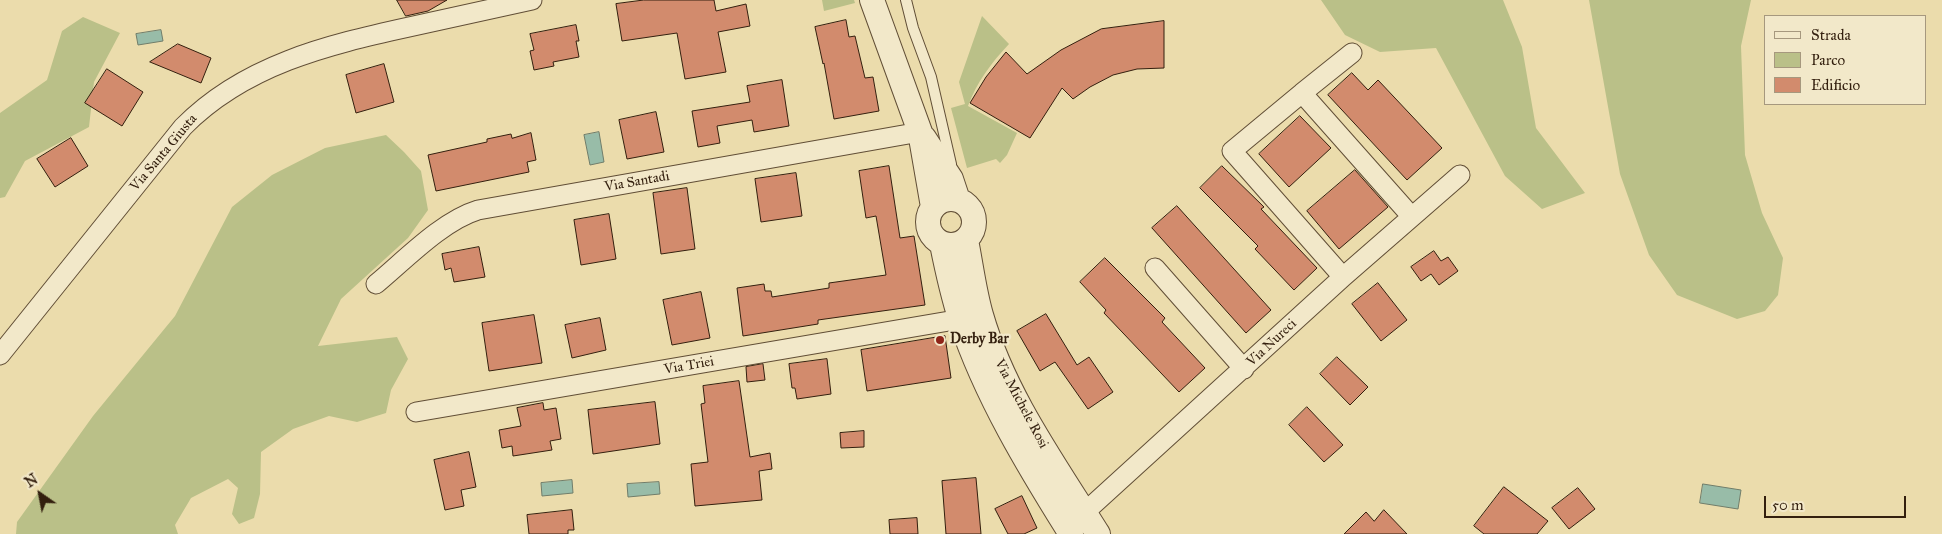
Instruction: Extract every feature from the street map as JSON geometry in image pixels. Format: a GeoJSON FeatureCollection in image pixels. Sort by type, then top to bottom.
{"type":"FeatureCollection","features":[{"type":"Feature","properties":{"kind":"street","name":"Via Santa Giusta"},"geometry":{"type":"LineString","coordinates":[[0,355],[183,127],[217,97],[263,71],[325,48],[532,0]]}},
{"type":"Feature","properties":{"kind":"street","name":"Via Michele Rosi"},"geometry":{"type":"LineString","coordinates":[[872,0],[920,132],[933,207],[929,213],[928,228],[936,240],[942,244],[960,320],[992,395],[1071,534]]}},
{"type":"Feature","properties":{"kind":"street"},"geometry":{"type":"LineString","coordinates":[[1343,278],[1232,151],[1352,53]]}},
{"type":"Feature","properties":{"kind":"street"},"geometry":{"type":"LineString","coordinates":[[1302,93],[1412,217]]}},
{"type":"Feature","properties":{"kind":"street","name":"Via Michele Rosi"},"geometry":{"type":"LineString","coordinates":[[920,132],[951,179],[957,195],[970,208],[974,221],[973,228],[966,240],[981,314],[1001,368],[1036,434],[1098,534]]}},
{"type":"Feature","properties":{"kind":"street","name":"Via Santadi"},"geometry":{"type":"LineString","coordinates":[[376,284],[448,224],[478,210],[920,132]]}},
{"type":"Feature","properties":{"kind":"street","name":"Via Nureci"},"geometry":{"type":"LineString","coordinates":[[1085,512],[1343,278],[1460,175]]}},
{"type":"Feature","properties":{"kind":"street"},"geometry":{"type":"LineString","coordinates":[[933,207],[957,195]]}},
{"type":"Feature","properties":{"kind":"street"},"geometry":{"type":"LineString","coordinates":[[942,244],[955,245],[966,240]]}},
{"type":"Feature","properties":{"kind":"street"},"geometry":{"type":"LineString","coordinates":[[1155,268],[1244,369]]}},
{"type":"Feature","properties":{"kind":"street","name":"Via Triei"},"geometry":{"type":"LineString","coordinates":[[416,412],[960,320]]}},
{"type":"Feature","properties":{"kind":"lane"},"geometry":{"type":"LineString","coordinates":[[906,0],[910,19],[934,87],[957,195]]}},
{"type":"Feature","properties":{"kind":"green space"},"geometry":{"type":"Polygon","coordinates":[[[822,0],[854,0],[855,3],[824,11],[822,0]]]}},
{"type":"Feature","properties":{"kind":"green space"},"geometry":{"type":"Polygon","coordinates":[[[1321,0],[1503,0],[1522,47],[1536,128],[1585,193],[1542,209],[1505,176],[1436,48],[1380,52],[1345,35],[1321,0]]]}},
{"type":"Feature","properties":{"kind":"green space"},"geometry":{"type":"Polygon","coordinates":[[[1589,0],[1751,0],[1741,46],[1745,155],[1762,213],[1783,258],[1778,295],[1765,311],[1737,319],[1677,295],[1649,255],[1620,174],[1589,0]]]}},
{"type":"Feature","properties":{"kind":"green space"},"geometry":{"type":"Polygon","coordinates":[[[982,16],[1009,44],[985,73],[968,106],[1017,133],[1007,155],[1000,163],[996,159],[967,168],[951,108],[965,104],[959,82],[982,16]]]}},
{"type":"Feature","properties":{"kind":"green space"},"geometry":{"type":"Polygon","coordinates":[[[83,17],[120,33],[94,82],[89,127],[25,161],[5,197],[0,198],[0,113],[47,80],[62,31],[83,17]]]}},
{"type":"Feature","properties":{"kind":"green space"},"geometry":{"type":"Polygon","coordinates":[[[386,135],[421,171],[428,210],[408,238],[341,299],[318,346],[397,337],[408,359],[391,390],[386,413],[357,422],[329,416],[293,429],[261,452],[260,494],[254,518],[239,524],[232,514],[238,488],[228,479],[191,498],[175,525],[178,534],[16,534],[17,522],[93,416],[175,316],[232,207],[272,175],[325,148],[386,135]]]}},
{"type":"Feature","properties":{"kind":"shaded area"},"geometry":{"type":"Polygon","coordinates":[[[161,30],[163,41],[138,45],[136,34],[161,30]]]}},
{"type":"Feature","properties":{"kind":"shaded area"},"geometry":{"type":"Polygon","coordinates":[[[599,132],[604,162],[590,165],[584,135],[599,132]]]}},
{"type":"Feature","properties":{"kind":"shaded area"},"geometry":{"type":"Polygon","coordinates":[[[572,480],[573,493],[542,496],[541,483],[572,480]]]}},
{"type":"Feature","properties":{"kind":"shaded area"},"geometry":{"type":"Polygon","coordinates":[[[659,482],[660,494],[628,497],[627,484],[659,482]]]}},
{"type":"Feature","properties":{"kind":"shaded area"},"geometry":{"type":"Polygon","coordinates":[[[1703,484],[1741,490],[1738,509],[1700,503],[1703,484]]]}},
{"type":"Feature","properties":{"kind":"building"},"geometry":{"type":"Polygon","coordinates":[[[397,0],[447,0],[428,11],[406,16],[397,0]]]}},
{"type":"Feature","properties":{"kind":"building"},"geometry":{"type":"Polygon","coordinates":[[[644,0],[714,0],[716,11],[746,4],[750,26],[718,32],[726,72],[685,79],[677,33],[622,41],[616,4],[644,0]]]}},
{"type":"Feature","properties":{"kind":"building"},"geometry":{"type":"Polygon","coordinates":[[[846,20],[849,37],[855,36],[865,78],[873,77],[879,111],[834,119],[824,63],[815,27],[846,20]]]}},
{"type":"Feature","properties":{"kind":"building"},"geometry":{"type":"Polygon","coordinates":[[[1164,21],[1164,68],[1137,69],[1113,75],[1090,87],[1073,99],[1062,88],[1030,138],[970,103],[986,77],[1006,52],[1027,74],[1061,50],[1101,29],[1164,21]]]}},
{"type":"Feature","properties":{"kind":"building"},"geometry":{"type":"Polygon","coordinates":[[[576,25],[579,57],[553,62],[554,66],[534,70],[530,51],[534,50],[530,34],[576,25]]]}},
{"type":"Feature","properties":{"kind":"building"},"geometry":{"type":"Polygon","coordinates":[[[178,44],[211,58],[201,83],[150,62],[178,44]]]}},
{"type":"Feature","properties":{"kind":"building"},"geometry":{"type":"Polygon","coordinates":[[[384,64],[394,102],[356,113],[346,75],[384,64]]]}},
{"type":"Feature","properties":{"kind":"building"},"geometry":{"type":"Polygon","coordinates":[[[107,69],[143,92],[122,126],[85,103],[107,69]]]}},
{"type":"Feature","properties":{"kind":"building"},"geometry":{"type":"Polygon","coordinates":[[[1352,73],[1368,90],[1378,80],[1442,148],[1407,180],[1328,95],[1352,73]]]}},
{"type":"Feature","properties":{"kind":"building"},"geometry":{"type":"Polygon","coordinates":[[[782,80],[789,126],[754,132],[752,120],[717,126],[720,143],[698,147],[692,111],[750,102],[747,86],[782,80]]]}},
{"type":"Feature","properties":{"kind":"building"},"geometry":{"type":"Polygon","coordinates":[[[656,112],[664,152],[627,159],[619,120],[656,112]]]}},
{"type":"Feature","properties":{"kind":"building"},"geometry":{"type":"Polygon","coordinates":[[[1300,116],[1331,148],[1289,187],[1259,154],[1300,116]]]}},
{"type":"Feature","properties":{"kind":"building"},"geometry":{"type":"Polygon","coordinates":[[[531,133],[536,160],[527,162],[529,172],[436,191],[428,155],[487,142],[487,139],[511,134],[512,138],[531,133]]]}},
{"type":"Feature","properties":{"kind":"building"},"geometry":{"type":"Polygon","coordinates":[[[71,138],[88,166],[55,187],[37,159],[71,138]]]}},
{"type":"Feature","properties":{"kind":"building"},"geometry":{"type":"Polygon","coordinates":[[[889,166],[900,238],[914,236],[925,305],[818,320],[818,324],[743,336],[737,288],[764,284],[765,291],[771,291],[772,297],[829,288],[829,283],[886,275],[876,216],[866,218],[859,171],[889,166]]]}},
{"type":"Feature","properties":{"kind":"building"},"geometry":{"type":"Polygon","coordinates":[[[1222,166],[1264,207],[1261,209],[1317,268],[1294,290],[1255,249],[1258,246],[1200,188],[1222,166]]]}},
{"type":"Feature","properties":{"kind":"building"},"geometry":{"type":"Polygon","coordinates":[[[1355,170],[1388,207],[1339,249],[1307,211],[1355,170]]]}},
{"type":"Feature","properties":{"kind":"building"},"geometry":{"type":"Polygon","coordinates":[[[796,173],[802,216],[761,222],[755,179],[796,173]]]}},
{"type":"Feature","properties":{"kind":"building"},"geometry":{"type":"Polygon","coordinates":[[[687,188],[695,249],[661,254],[653,193],[687,188]]]}},
{"type":"Feature","properties":{"kind":"building"},"geometry":{"type":"Polygon","coordinates":[[[1177,206],[1271,310],[1246,333],[1152,228],[1177,206]]]}},
{"type":"Feature","properties":{"kind":"building"},"geometry":{"type":"Polygon","coordinates":[[[609,214],[616,259],[581,265],[574,220],[609,214]]]}},
{"type":"Feature","properties":{"kind":"building"},"geometry":{"type":"Polygon","coordinates":[[[479,247],[485,277],[454,282],[451,268],[445,270],[442,254],[479,247]]]}},
{"type":"Feature","properties":{"kind":"building"},"geometry":{"type":"Polygon","coordinates":[[[1434,251],[1441,261],[1448,257],[1458,271],[1439,285],[1431,274],[1421,281],[1411,267],[1434,251]]]}},
{"type":"Feature","properties":{"kind":"building"},"geometry":{"type":"Polygon","coordinates":[[[1105,258],[1165,318],[1162,322],[1205,368],[1179,392],[1104,313],[1106,310],[1080,282],[1105,258]]]}},
{"type":"Feature","properties":{"kind":"building"},"geometry":{"type":"Polygon","coordinates":[[[1378,283],[1407,320],[1381,341],[1352,304],[1378,283]]]}},
{"type":"Feature","properties":{"kind":"building"},"geometry":{"type":"Polygon","coordinates":[[[701,292],[710,338],[672,345],[663,300],[701,292]]]}},
{"type":"Feature","properties":{"kind":"building"},"geometry":{"type":"Polygon","coordinates":[[[1046,314],[1077,365],[1089,357],[1113,392],[1088,409],[1055,362],[1040,371],[1017,331],[1046,314]]]}},
{"type":"Feature","properties":{"kind":"building"},"geometry":{"type":"Polygon","coordinates":[[[534,315],[542,363],[489,371],[482,323],[534,315]]]}},
{"type":"Feature","properties":{"kind":"building"},"geometry":{"type":"Polygon","coordinates":[[[600,318],[606,350],[572,358],[565,325],[600,318]]]}},
{"type":"Feature","properties":{"kind":"building"},"geometry":{"type":"Polygon","coordinates":[[[945,336],[951,378],[867,391],[861,350],[945,336]]]}},
{"type":"Feature","properties":{"kind":"building"},"geometry":{"type":"Polygon","coordinates":[[[1337,357],[1368,387],[1350,405],[1320,374],[1337,357]]]}},
{"type":"Feature","properties":{"kind":"building"},"geometry":{"type":"Polygon","coordinates":[[[827,359],[831,394],[797,399],[795,388],[792,388],[789,364],[827,359]]]}},
{"type":"Feature","properties":{"kind":"building"},"geometry":{"type":"Polygon","coordinates":[[[763,364],[765,380],[747,382],[746,367],[763,364]]]}},
{"type":"Feature","properties":{"kind":"building"},"geometry":{"type":"Polygon","coordinates":[[[739,381],[750,457],[770,453],[772,469],[759,471],[762,500],[695,506],[691,464],[708,462],[701,404],[705,403],[703,386],[739,381]]]}},
{"type":"Feature","properties":{"kind":"building"},"geometry":{"type":"Polygon","coordinates":[[[655,402],[660,444],[593,454],[588,410],[655,402]]]}},
{"type":"Feature","properties":{"kind":"building"},"geometry":{"type":"Polygon","coordinates":[[[543,403],[544,410],[556,408],[561,439],[550,441],[552,450],[513,456],[512,446],[502,448],[499,430],[521,426],[517,408],[543,403]]]}},
{"type":"Feature","properties":{"kind":"building"},"geometry":{"type":"Polygon","coordinates":[[[1307,407],[1343,445],[1324,462],[1289,425],[1307,407]]]}},
{"type":"Feature","properties":{"kind":"building"},"geometry":{"type":"Polygon","coordinates":[[[864,431],[864,447],[841,448],[840,433],[864,431]]]}},
{"type":"Feature","properties":{"kind":"building"},"geometry":{"type":"Polygon","coordinates":[[[469,452],[476,487],[461,490],[464,506],[445,510],[434,460],[469,452]]]}},
{"type":"Feature","properties":{"kind":"building"},"geometry":{"type":"Polygon","coordinates":[[[976,478],[981,534],[946,534],[942,481],[976,478]]]}},
{"type":"Feature","properties":{"kind":"building"},"geometry":{"type":"Polygon","coordinates":[[[1504,487],[1548,521],[1537,534],[1484,534],[1474,526],[1504,487]]]}},
{"type":"Feature","properties":{"kind":"building"},"geometry":{"type":"Polygon","coordinates":[[[1578,488],[1595,509],[1569,529],[1552,508],[1578,488]]]}},
{"type":"Feature","properties":{"kind":"building"},"geometry":{"type":"Polygon","coordinates":[[[1022,496],[1037,528],[1024,534],[1008,534],[995,509],[1022,496]]]}},
{"type":"Feature","properties":{"kind":"building"},"geometry":{"type":"Polygon","coordinates":[[[572,510],[574,530],[568,530],[568,534],[529,534],[527,515],[572,510]]]}},
{"type":"Feature","properties":{"kind":"building"},"geometry":{"type":"Polygon","coordinates":[[[1384,510],[1407,534],[1344,534],[1366,512],[1374,521],[1384,510]]]}},
{"type":"Feature","properties":{"kind":"building"},"geometry":{"type":"Polygon","coordinates":[[[917,518],[918,534],[890,534],[889,520],[917,518]]]}},
{"type":"Feature","properties":{"kind":"place","name":"Derby Bar"},"geometry":{"type":"Point","coordinates":[940,340]}}]}
